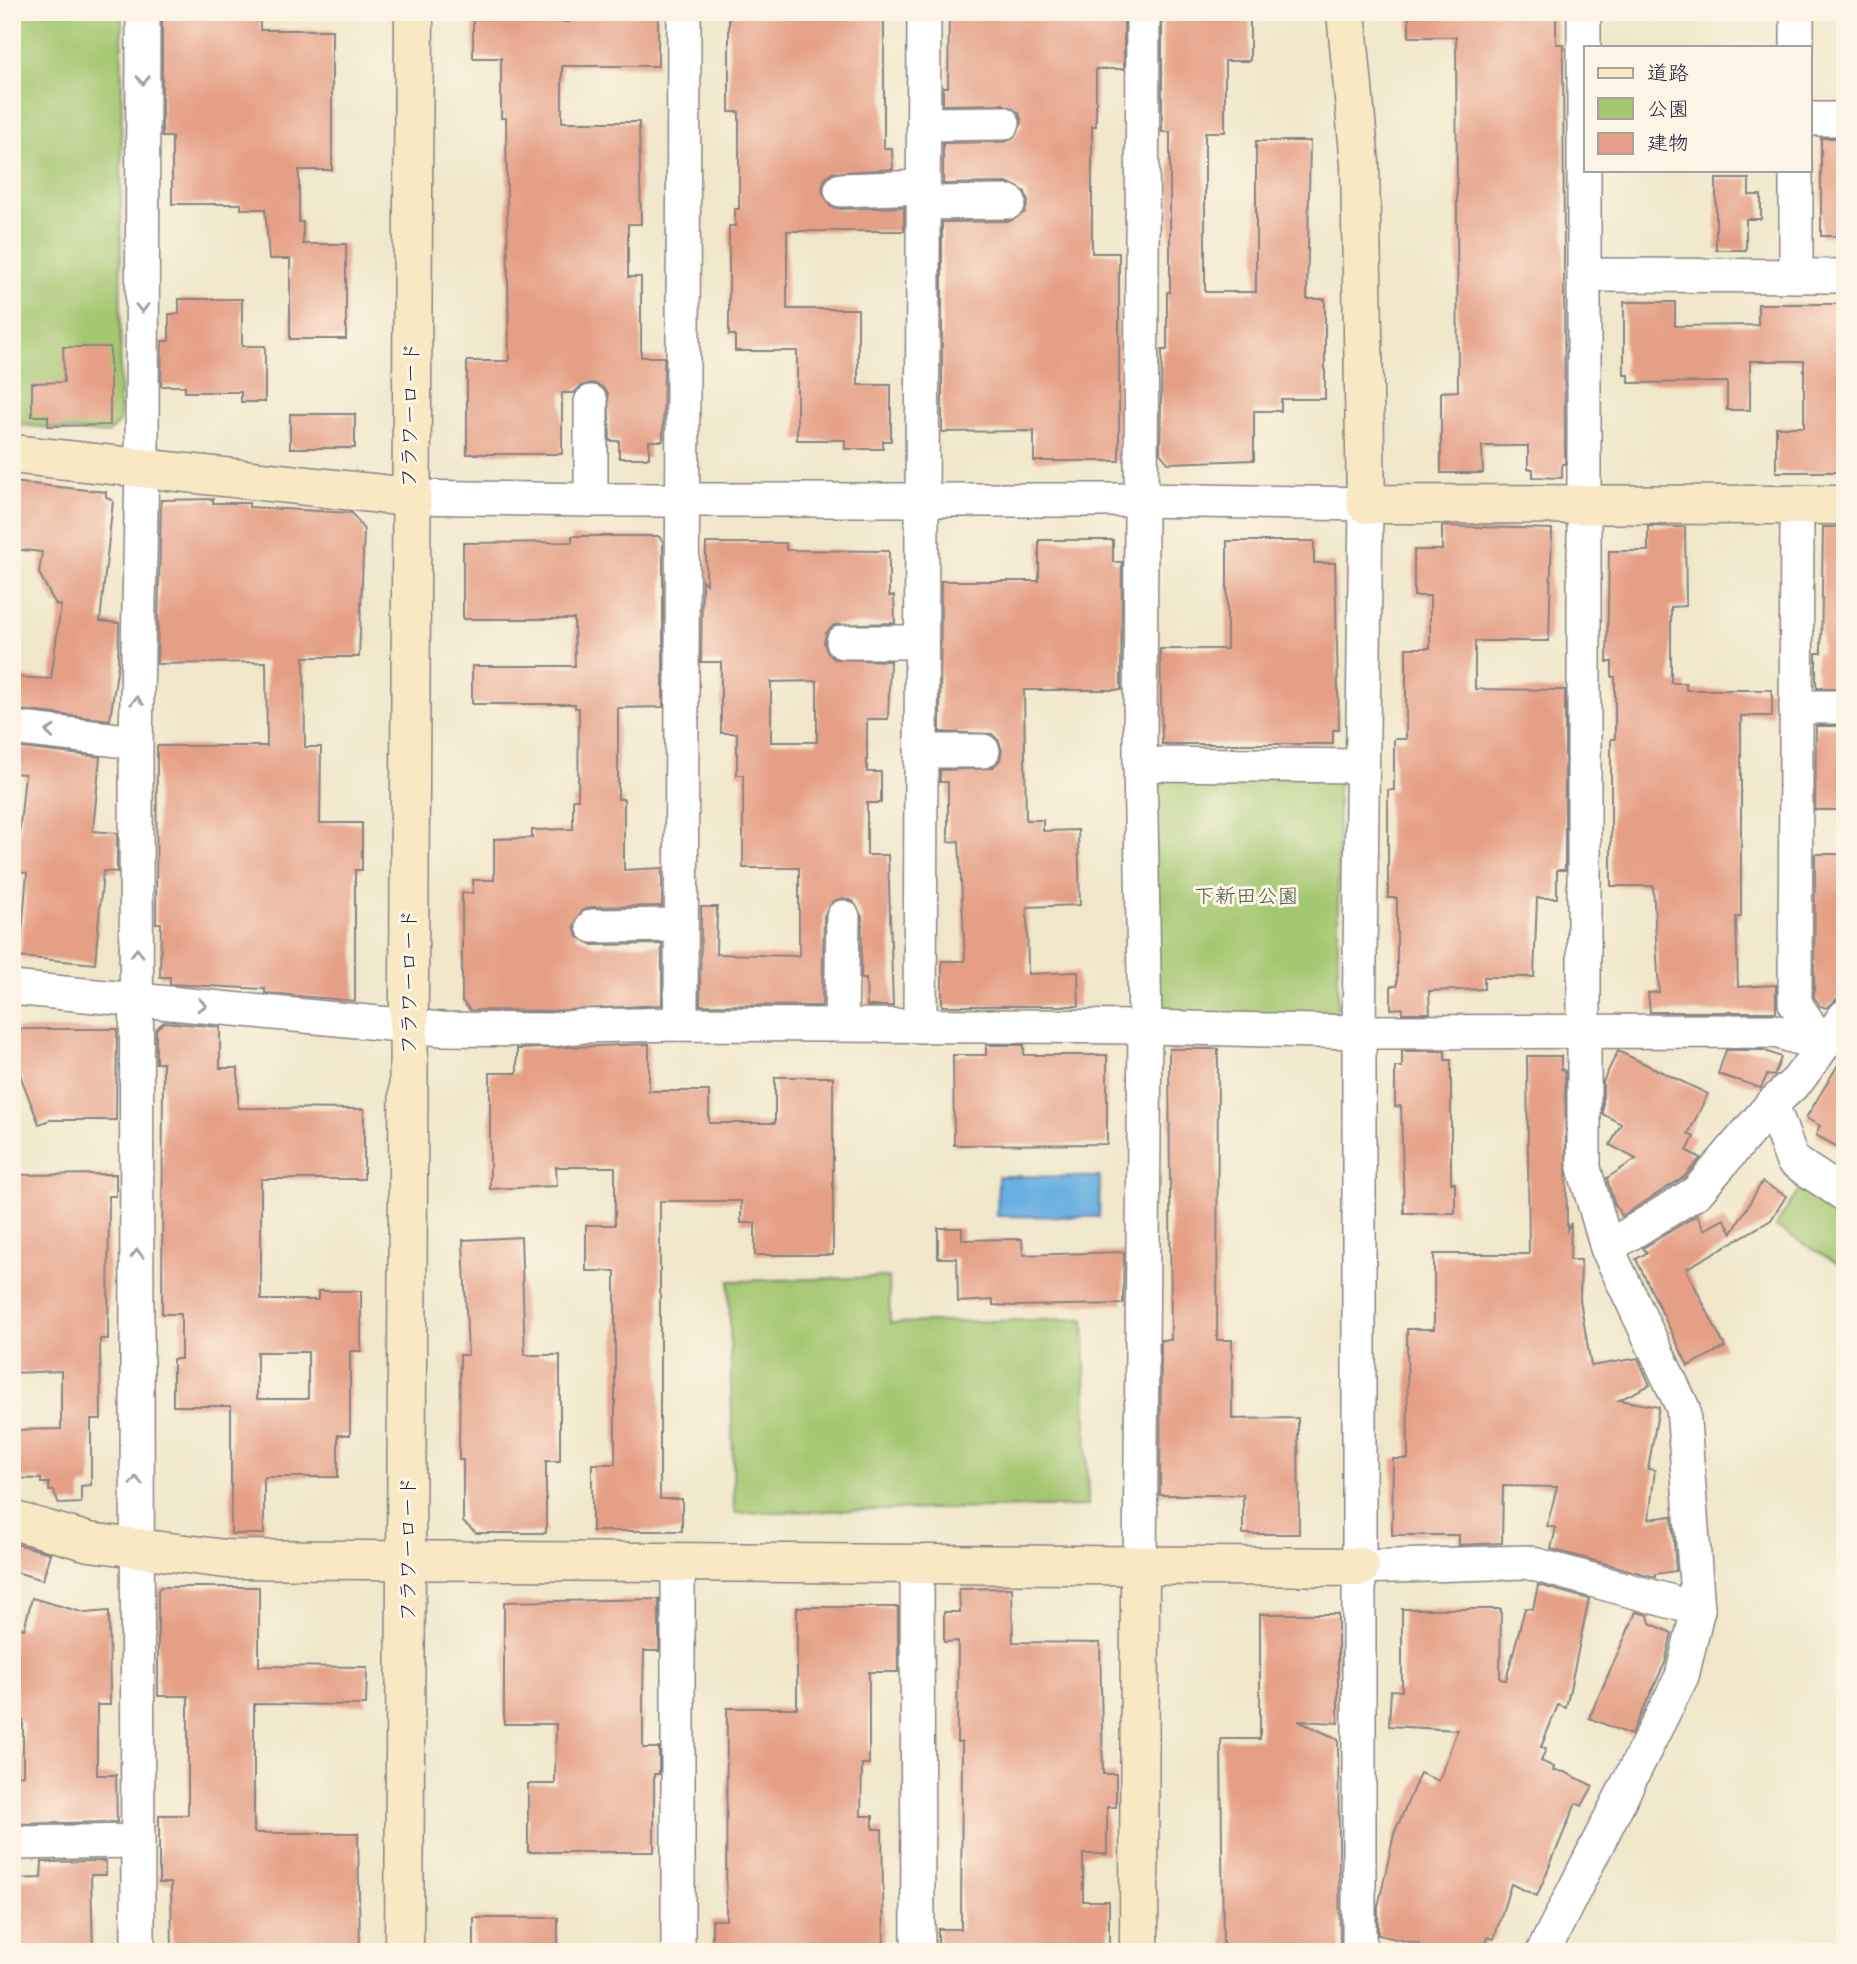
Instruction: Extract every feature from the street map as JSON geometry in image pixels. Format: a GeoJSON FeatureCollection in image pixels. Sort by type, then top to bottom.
{"type":"FeatureCollection","features":[{"type":"Feature","properties":{"kind":"street"},"geometry":{"type":"LineString","coordinates":[[138,1952],[136,742],[142,468],[143,12]]}},
{"type":"Feature","properties":{"kind":"street","name":"フラワーロード"},"geometry":{"type":"LineString","coordinates":[[404,1952],[408,1562],[409,497],[414,12]]}},
{"type":"Feature","properties":{"kind":"street"},"geometry":{"type":"LineString","coordinates":[[681,1024],[684,12]]}},
{"type":"Feature","properties":{"kind":"street"},"geometry":{"type":"LineString","coordinates":[[920,1026],[924,12]]}},
{"type":"Feature","properties":{"kind":"street"},"geometry":{"type":"LineString","coordinates":[[1139,1952],[1144,1027],[1140,764],[1143,12]]}},
{"type":"Feature","properties":{"kind":"street"},"geometry":{"type":"LineString","coordinates":[[1346,12],[1360,164],[1366,504],[1359,1032],[1359,1952]]}},
{"type":"Feature","properties":{"kind":"street"},"geometry":{"type":"LineString","coordinates":[[1584,12],[1584,46]]}},
{"type":"Feature","properties":{"kind":"street"},"geometry":{"type":"LineString","coordinates":[[1797,12],[1797,46]]}},
{"type":"Feature","properties":{"kind":"street"},"geometry":{"type":"LineString","coordinates":[[1812,119],[1845,119]]}},
{"type":"Feature","properties":{"kind":"street"},"geometry":{"type":"LineString","coordinates":[[924,124],[1003,124]]}},
{"type":"Feature","properties":{"kind":"street"},"geometry":{"type":"LineString","coordinates":[[1543,1952],[1682,1676],[1698,1609],[1683,1408],[1607,1248],[1584,1168],[1585,172]]}},
{"type":"Feature","properties":{"kind":"street"},"geometry":{"type":"LineString","coordinates":[[1796,172],[1796,276]]}},
{"type":"Feature","properties":{"kind":"street"},"geometry":{"type":"LineString","coordinates":[[841,190],[1009,202]]}},
{"type":"Feature","properties":{"kind":"street"},"geometry":{"type":"LineString","coordinates":[[1585,275],[1845,276]]}},
{"type":"Feature","properties":{"kind":"street"},"geometry":{"type":"LineString","coordinates":[[591,402],[591,500]]}},
{"type":"Feature","properties":{"kind":"street"},"geometry":{"type":"LineString","coordinates":[[12,454],[409,497],[1845,505]]}},
{"type":"Feature","properties":{"kind":"street"},"geometry":{"type":"LineString","coordinates":[[1797,505],[1795,1003],[1822,1045]]}},
{"type":"Feature","properties":{"kind":"street"},"geometry":{"type":"LineString","coordinates":[[843,642],[921,642]]}},
{"type":"Feature","properties":{"kind":"street"},"geometry":{"type":"LineString","coordinates":[[1796,707],[1845,707]]}},
{"type":"Feature","properties":{"kind":"street"},"geometry":{"type":"LineString","coordinates":[[12,728],[136,742]]}},
{"type":"Feature","properties":{"kind":"street"},"geometry":{"type":"LineString","coordinates":[[922,751],[983,751]]}},
{"type":"Feature","properties":{"kind":"street"},"geometry":{"type":"LineString","coordinates":[[1140,764],[1362,766]]}},
{"type":"Feature","properties":{"kind":"street"},"geometry":{"type":"LineString","coordinates":[[842,1025],[843,917]]}},
{"type":"Feature","properties":{"kind":"street"},"geometry":{"type":"LineString","coordinates":[[593,926],[681,925]]}},
{"type":"Feature","properties":{"kind":"street"},"geometry":{"type":"LineString","coordinates":[[12,988],[409,1026],[551,1030],[584,1026],[681,1024],[1144,1027],[1359,1032],[1775,1031],[1822,1045]]}},
{"type":"Feature","properties":{"kind":"street"},"geometry":{"type":"LineString","coordinates":[[1607,1248],[1696,1192],[1772,1104],[1798,1080],[1845,1017]]}},
{"type":"Feature","properties":{"kind":"street"},"geometry":{"type":"LineString","coordinates":[[1772,1104],[1792,1160],[1845,1195]]}},
{"type":"Feature","properties":{"kind":"street"},"geometry":{"type":"LineString","coordinates":[[12,1520],[89,1542],[136,1550],[226,1559],[1360,1567],[1526,1562],[1698,1609]]}},
{"type":"Feature","properties":{"kind":"street"},"geometry":{"type":"LineString","coordinates":[[917,1563],[918,1952]]}},
{"type":"Feature","properties":{"kind":"street"},"geometry":{"type":"LineString","coordinates":[[678,1564],[678,1952]]}},
{"type":"Feature","properties":{"kind":"street"},"geometry":{"type":"LineString","coordinates":[[12,1843],[138,1841]]}},
{"type":"Feature","properties":{"kind":"green space"},"geometry":{"type":"Polygon","coordinates":[[[12,12],[122,12],[120,421],[107,434],[12,424],[12,12]]]}},
{"type":"Feature","properties":{"kind":"green space","name":"下新田公園"},"geometry":{"type":"Polygon","coordinates":[[[1164,774],[1331,775],[1338,785],[1338,1009],[1327,1019],[1167,1019],[1152,1006],[1154,786],[1164,774]]]}},
{"type":"Feature","properties":{"kind":"green space"},"geometry":{"type":"Polygon","coordinates":[[[1802,1185],[1845,1212],[1845,1268],[1775,1227],[1802,1185]]]}},
{"type":"Feature","properties":{"kind":"green space"},"geometry":{"type":"Polygon","coordinates":[[[889,1277],[890,1323],[1084,1319],[1088,1506],[734,1513],[729,1281],[889,1277]]]}},
{"type":"Feature","properties":{"kind":"water"},"geometry":{"type":"Polygon","coordinates":[[[998,1176],[1100,1177],[1099,1217],[997,1216],[998,1176]]]}},
{"type":"Feature","properties":{"kind":"building"},"geometry":{"type":"Polygon","coordinates":[[[162,12],[260,12],[260,30],[332,30],[332,170],[299,170],[299,222],[303,222],[303,244],[346,244],[346,339],[290,339],[290,259],[269,259],[265,209],[241,209],[241,204],[172,204],[172,137],[162,137],[162,12]]]}},
{"type":"Feature","properties":{"kind":"building"},"geometry":{"type":"Polygon","coordinates":[[[569,12],[658,12],[658,66],[562,66],[562,122],[639,122],[641,224],[628,224],[628,277],[641,277],[641,357],[664,357],[663,441],[649,441],[649,458],[619,458],[619,441],[610,441],[608,393],[601,386],[592,383],[581,386],[574,393],[562,393],[562,454],[467,454],[467,361],[509,361],[506,118],[501,118],[501,58],[473,58],[473,18],[569,22],[569,12]]]}},
{"type":"Feature","properties":{"kind":"building"},"geometry":{"type":"Polygon","coordinates":[[[729,12],[884,15],[884,148],[892,148],[893,169],[831,173],[824,180],[822,191],[831,207],[841,209],[904,207],[904,231],[787,231],[787,309],[858,309],[858,385],[891,385],[891,441],[883,441],[883,449],[845,449],[845,440],[797,440],[797,351],[735,351],[735,335],[729,335],[729,226],[735,226],[735,209],[739,209],[739,112],[729,112],[729,12]]]}},
{"type":"Feature","properties":{"kind":"building"},"geometry":{"type":"Polygon","coordinates":[[[949,12],[1124,12],[1124,69],[1096,69],[1096,126],[1092,126],[1092,253],[1119,253],[1119,461],[1034,461],[1034,431],[942,432],[942,222],[1010,221],[1025,212],[1028,202],[1025,192],[1009,183],[943,184],[943,143],[1004,142],[1013,139],[1022,123],[1019,113],[1003,104],[943,105],[943,87],[948,87],[949,12]]]}},
{"type":"Feature","properties":{"kind":"building"},"geometry":{"type":"Polygon","coordinates":[[[1162,12],[1250,12],[1250,61],[1225,61],[1225,132],[1205,132],[1205,292],[1256,292],[1256,141],[1310,141],[1307,299],[1325,299],[1325,399],[1281,399],[1281,411],[1254,411],[1254,460],[1168,463],[1160,453],[1162,350],[1167,350],[1167,292],[1170,292],[1170,132],[1162,132],[1162,12]]]}},
{"type":"Feature","properties":{"kind":"building"},"geometry":{"type":"Polygon","coordinates":[[[1409,12],[1556,12],[1556,44],[1563,44],[1565,464],[1562,464],[1562,478],[1533,477],[1533,469],[1528,469],[1528,446],[1482,446],[1483,473],[1441,473],[1441,392],[1458,391],[1456,37],[1409,37],[1409,12]]]}},
{"type":"Feature","properties":{"kind":"building"},"geometry":{"type":"Polygon","coordinates":[[[1821,138],[1845,138],[1845,236],[1821,236],[1821,138]]]}},
{"type":"Feature","properties":{"kind":"building"},"geometry":{"type":"Polygon","coordinates":[[[1716,179],[1749,179],[1749,195],[1761,195],[1761,219],[1746,219],[1746,250],[1716,250],[1716,179]]]}},
{"type":"Feature","properties":{"kind":"building"},"geometry":{"type":"Polygon","coordinates":[[[179,299],[242,299],[242,346],[265,346],[265,402],[241,402],[241,392],[185,392],[185,386],[161,386],[162,341],[169,341],[169,314],[179,314],[179,299]]]}},
{"type":"Feature","properties":{"kind":"building"},"geometry":{"type":"Polygon","coordinates":[[[1624,302],[1675,302],[1675,326],[1758,325],[1758,304],[1845,304],[1845,472],[1776,472],[1776,427],[1804,427],[1804,361],[1750,361],[1750,410],[1727,410],[1727,382],[1629,383],[1629,375],[1624,375],[1624,302]]]}},
{"type":"Feature","properties":{"kind":"building"},"geometry":{"type":"Polygon","coordinates":[[[63,347],[110,347],[110,425],[48,426],[48,416],[32,416],[32,383],[64,382],[63,347]]]}},
{"type":"Feature","properties":{"kind":"building"},"geometry":{"type":"Polygon","coordinates":[[[290,414],[355,414],[355,448],[290,448],[290,414]]]}},
{"type":"Feature","properties":{"kind":"building"},"geometry":{"type":"Polygon","coordinates":[[[12,482],[106,492],[106,497],[113,501],[100,621],[119,623],[118,664],[110,720],[12,709],[12,677],[51,679],[61,605],[56,605],[39,573],[42,552],[12,549],[12,482]]]}},
{"type":"Feature","properties":{"kind":"building"},"geometry":{"type":"Polygon","coordinates":[[[213,499],[213,503],[249,503],[249,507],[352,513],[364,530],[359,657],[304,657],[305,747],[321,747],[320,823],[362,823],[362,870],[355,870],[355,1001],[265,993],[265,989],[170,984],[170,977],[160,977],[161,923],[156,923],[157,746],[267,746],[266,662],[157,664],[161,500],[213,499]]]}},
{"type":"Feature","properties":{"kind":"building"},"geometry":{"type":"Polygon","coordinates":[[[1442,526],[1552,529],[1549,641],[1475,641],[1475,689],[1565,690],[1565,870],[1557,870],[1557,898],[1537,898],[1534,977],[1484,977],[1484,989],[1429,991],[1430,1013],[1402,1013],[1402,1008],[1391,1009],[1391,986],[1397,986],[1397,898],[1388,898],[1388,790],[1394,790],[1394,739],[1406,739],[1406,648],[1430,648],[1430,596],[1414,596],[1414,550],[1442,550],[1442,526]]]}},
{"type":"Feature","properties":{"kind":"building"},"geometry":{"type":"Polygon","coordinates":[[[1648,526],[1685,527],[1686,606],[1671,607],[1671,683],[1686,683],[1686,690],[1772,690],[1772,716],[1741,716],[1741,917],[1736,917],[1738,987],[1776,985],[1776,1012],[1650,1012],[1648,993],[1659,992],[1653,886],[1611,886],[1611,739],[1615,739],[1615,677],[1612,677],[1612,662],[1607,662],[1609,551],[1648,551],[1648,526]]]}},
{"type":"Feature","properties":{"kind":"building"},"geometry":{"type":"Polygon","coordinates":[[[1823,527],[1845,527],[1845,688],[1817,688],[1816,683],[1816,653],[1821,653],[1823,527]]]}},
{"type":"Feature","properties":{"kind":"building"},"geometry":{"type":"Polygon","coordinates":[[[572,536],[658,536],[663,541],[663,707],[618,708],[618,799],[624,799],[624,870],[662,868],[662,906],[592,907],[583,910],[574,926],[577,936],[593,945],[662,944],[662,1005],[550,1011],[470,1010],[462,1001],[462,893],[473,893],[473,880],[494,880],[494,839],[532,838],[532,830],[573,829],[573,799],[578,799],[579,708],[575,708],[575,704],[472,704],[472,666],[575,666],[574,619],[463,619],[463,543],[572,542],[572,536]]]}},
{"type":"Feature","properties":{"kind":"building"},"geometry":{"type":"Polygon","coordinates":[[[1039,540],[1113,540],[1113,562],[1122,562],[1121,690],[1024,690],[1026,820],[1043,820],[1043,831],[1078,830],[1080,905],[1027,907],[1028,974],[1078,972],[1079,1006],[942,1006],[942,961],[965,961],[959,841],[948,842],[948,782],[940,782],[940,770],[992,768],[1000,760],[1002,750],[999,741],[992,734],[940,732],[941,581],[1039,581],[1039,540]]]}},
{"type":"Feature","properties":{"kind":"building"},"geometry":{"type":"Polygon","coordinates":[[[1227,541],[1314,541],[1314,563],[1335,563],[1339,730],[1333,730],[1333,744],[1162,744],[1160,649],[1227,649],[1227,541]]]}},
{"type":"Feature","properties":{"kind":"building"},"geometry":{"type":"Polygon","coordinates":[[[706,543],[786,543],[786,550],[889,551],[889,596],[894,596],[895,623],[834,625],[826,633],[824,643],[827,652],[834,659],[890,661],[888,719],[867,719],[867,772],[881,772],[881,803],[867,803],[867,855],[888,855],[893,1006],[867,1006],[866,979],[861,979],[862,917],[853,901],[843,898],[833,901],[824,916],[822,1006],[700,1005],[701,907],[717,907],[716,954],[799,956],[799,868],[743,868],[743,775],[737,775],[737,733],[721,733],[721,662],[701,662],[702,580],[706,584],[706,543]],[[817,681],[771,682],[771,742],[817,742],[817,681]]]}},
{"type":"Feature","properties":{"kind":"building"},"geometry":{"type":"Polygon","coordinates":[[[1816,726],[1845,726],[1845,810],[1815,810],[1816,726]]]}},
{"type":"Feature","properties":{"kind":"building"},"geometry":{"type":"Polygon","coordinates":[[[12,747],[100,757],[93,831],[117,833],[117,872],[103,871],[95,964],[20,957],[27,873],[12,872],[12,845],[18,845],[25,774],[12,773],[12,747]]]}},
{"type":"Feature","properties":{"kind":"building"},"geometry":{"type":"Polygon","coordinates":[[[1815,854],[1845,854],[1845,997],[1837,999],[1827,1008],[1820,1006],[1814,997],[1815,854]]]}},
{"type":"Feature","properties":{"kind":"building"},"geometry":{"type":"Polygon","coordinates":[[[164,1022],[220,1027],[220,1068],[238,1068],[238,1108],[364,1109],[364,1179],[261,1179],[261,1300],[318,1300],[318,1291],[361,1291],[361,1351],[350,1351],[350,1435],[338,1435],[338,1477],[264,1477],[264,1534],[231,1534],[231,1406],[173,1406],[173,1359],[181,1359],[181,1314],[162,1314],[163,1063],[156,1063],[156,1029],[164,1022]],[[257,1352],[257,1399],[308,1399],[308,1352],[257,1352]]]}},
{"type":"Feature","properties":{"kind":"building"},"geometry":{"type":"Polygon","coordinates":[[[12,1029],[117,1029],[116,1120],[50,1120],[39,1124],[18,1070],[12,1070],[12,1029]]]}},
{"type":"Feature","properties":{"kind":"building"},"geometry":{"type":"Polygon","coordinates":[[[649,1044],[649,1091],[709,1091],[709,1123],[775,1123],[775,1077],[833,1077],[833,1255],[755,1255],[755,1223],[741,1223],[741,1201],[660,1201],[660,1499],[682,1499],[682,1531],[592,1531],[592,1464],[615,1464],[615,1271],[586,1271],[586,1225],[615,1225],[615,1167],[556,1167],[557,1186],[490,1189],[490,1073],[517,1073],[517,1049],[649,1044]]]}},
{"type":"Feature","properties":{"kind":"building"},"geometry":{"type":"Polygon","coordinates":[[[986,1045],[1024,1045],[1024,1055],[1107,1055],[1107,1144],[954,1145],[953,1055],[986,1055],[986,1045]]]}},
{"type":"Feature","properties":{"kind":"building"},"geometry":{"type":"Polygon","coordinates":[[[1169,1049],[1218,1049],[1217,1340],[1232,1340],[1232,1419],[1298,1418],[1299,1534],[1243,1534],[1243,1495],[1160,1495],[1161,1340],[1171,1340],[1169,1049]]]}},
{"type":"Feature","properties":{"kind":"building"},"geometry":{"type":"Polygon","coordinates":[[[1726,1050],[1763,1050],[1781,1057],[1774,1076],[1767,1075],[1761,1088],[1718,1074],[1726,1050]]]}},
{"type":"Feature","properties":{"kind":"building"},"geometry":{"type":"Polygon","coordinates":[[[1402,1051],[1445,1051],[1445,1060],[1451,1060],[1451,1183],[1455,1183],[1455,1213],[1404,1213],[1401,1106],[1395,1107],[1395,1067],[1402,1067],[1402,1051]]]}},
{"type":"Feature","properties":{"kind":"building"},"geometry":{"type":"Polygon","coordinates":[[[1618,1051],[1708,1094],[1688,1134],[1694,1137],[1687,1151],[1701,1158],[1684,1177],[1622,1216],[1614,1203],[1607,1178],[1636,1159],[1610,1145],[1621,1124],[1603,1114],[1603,1081],[1618,1051]]]}},
{"type":"Feature","properties":{"kind":"building"},"geometry":{"type":"Polygon","coordinates":[[[1845,1053],[1845,1151],[1816,1135],[1820,1126],[1806,1118],[1845,1053]]]}},
{"type":"Feature","properties":{"kind":"building"},"geometry":{"type":"Polygon","coordinates":[[[1527,1056],[1561,1056],[1561,1069],[1565,1071],[1567,1230],[1571,1223],[1570,1260],[1581,1260],[1580,1300],[1591,1366],[1638,1358],[1650,1385],[1619,1400],[1659,1407],[1648,1469],[1655,1470],[1649,1519],[1672,1516],[1676,1571],[1655,1574],[1655,1577],[1551,1549],[1556,1528],[1547,1526],[1557,1487],[1503,1486],[1502,1543],[1459,1545],[1459,1535],[1392,1535],[1393,1459],[1408,1459],[1407,1329],[1434,1329],[1434,1254],[1529,1254],[1527,1056]]]}},
{"type":"Feature","properties":{"kind":"building"},"geometry":{"type":"Polygon","coordinates":[[[116,1174],[116,1196],[109,1196],[108,1339],[100,1339],[101,1419],[91,1419],[91,1485],[81,1486],[81,1503],[59,1504],[54,1491],[49,1491],[49,1483],[41,1483],[41,1479],[12,1478],[12,1430],[61,1429],[61,1371],[12,1373],[12,1175],[116,1174]]]}},
{"type":"Feature","properties":{"kind":"building"},"geometry":{"type":"Polygon","coordinates":[[[1762,1182],[1786,1196],[1771,1220],[1686,1269],[1725,1347],[1688,1366],[1636,1259],[1647,1253],[1643,1248],[1697,1215],[1704,1230],[1724,1219],[1732,1233],[1762,1182]]]}},
{"type":"Feature","properties":{"kind":"building"},"geometry":{"type":"Polygon","coordinates":[[[938,1228],[962,1228],[962,1240],[1022,1239],[1023,1255],[1124,1252],[1123,1304],[1014,1306],[993,1305],[993,1300],[958,1302],[957,1258],[938,1258],[938,1228]]]}},
{"type":"Feature","properties":{"kind":"building"},"geometry":{"type":"Polygon","coordinates":[[[521,1237],[525,1355],[560,1355],[560,1461],[546,1461],[546,1533],[476,1533],[463,1522],[463,1460],[459,1460],[460,1355],[468,1355],[463,1240],[521,1237]]]}},
{"type":"Feature","properties":{"kind":"building"},"geometry":{"type":"Polygon","coordinates":[[[12,1543],[50,1553],[43,1580],[12,1571],[12,1543]]]}},
{"type":"Feature","properties":{"kind":"building"},"geometry":{"type":"Polygon","coordinates":[[[1538,1585],[1589,1599],[1566,1708],[1558,1705],[1541,1747],[1546,1749],[1541,1761],[1554,1767],[1553,1771],[1565,1772],[1593,1786],[1582,1806],[1576,1803],[1537,1896],[1511,1884],[1494,1939],[1488,1937],[1483,1952],[1417,1952],[1419,1944],[1378,1935],[1378,1907],[1394,1834],[1420,1773],[1439,1781],[1457,1730],[1389,1726],[1391,1690],[1402,1691],[1402,1609],[1501,1609],[1500,1679],[1506,1680],[1525,1608],[1533,1609],[1538,1585]]]}},
{"type":"Feature","properties":{"kind":"building"},"geometry":{"type":"Polygon","coordinates":[[[161,1587],[259,1587],[259,1666],[367,1667],[366,1705],[254,1704],[254,1833],[358,1833],[360,1952],[172,1952],[171,1883],[159,1883],[159,1815],[188,1815],[188,1696],[158,1696],[158,1590],[161,1587]]]}},
{"type":"Feature","properties":{"kind":"building"},"geometry":{"type":"Polygon","coordinates":[[[1012,1588],[1013,1642],[1100,1643],[1103,1774],[1116,1774],[1116,1807],[1107,1807],[1107,1854],[1083,1854],[1083,1901],[1109,1901],[1109,1946],[1018,1946],[1018,1952],[938,1952],[938,1929],[961,1929],[962,1742],[957,1742],[958,1641],[944,1642],[944,1612],[960,1612],[959,1589],[1012,1588]]]}},
{"type":"Feature","properties":{"kind":"building"},"geometry":{"type":"Polygon","coordinates":[[[32,1598],[85,1613],[109,1611],[110,1705],[97,1705],[97,1775],[116,1775],[117,1822],[12,1824],[12,1776],[23,1775],[23,1721],[12,1720],[12,1626],[24,1629],[32,1598]]]}},
{"type":"Feature","properties":{"kind":"building"},"geometry":{"type":"Polygon","coordinates":[[[659,1599],[659,1651],[644,1651],[643,1697],[643,1748],[659,1748],[659,1774],[654,1774],[654,1852],[528,1852],[528,1784],[555,1784],[556,1724],[504,1724],[504,1602],[659,1599]]]}},
{"type":"Feature","properties":{"kind":"building"},"geometry":{"type":"Polygon","coordinates":[[[797,1607],[898,1607],[898,1672],[869,1672],[869,1764],[862,1764],[861,1816],[873,1816],[873,1829],[882,1829],[884,1951],[712,1952],[712,1920],[726,1920],[727,1708],[797,1708],[797,1607]]]}},
{"type":"Feature","properties":{"kind":"building"},"geometry":{"type":"Polygon","coordinates":[[[1636,1612],[1648,1615],[1650,1623],[1672,1633],[1665,1663],[1631,1735],[1589,1718],[1636,1612]]]}},
{"type":"Feature","properties":{"kind":"building"},"geometry":{"type":"Polygon","coordinates":[[[1260,1614],[1338,1614],[1338,1723],[1298,1721],[1338,1739],[1340,1952],[1223,1952],[1221,1739],[1260,1739],[1260,1614]]]}},
{"type":"Feature","properties":{"kind":"building"},"geometry":{"type":"Polygon","coordinates":[[[106,1861],[106,1875],[91,1875],[93,1952],[12,1952],[12,1879],[41,1878],[42,1862],[106,1861]]]}},
{"type":"Feature","properties":{"kind":"building"},"geometry":{"type":"Polygon","coordinates":[[[474,1918],[558,1918],[558,1952],[474,1952],[474,1918]]]}}]}
